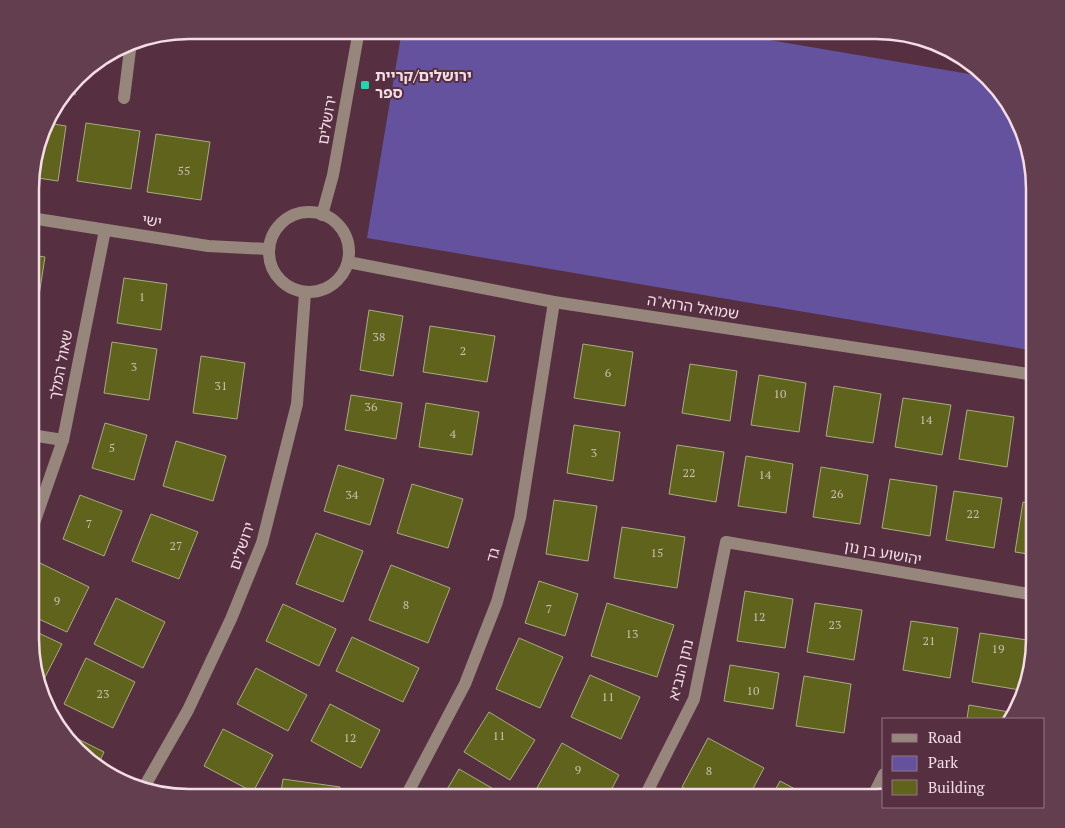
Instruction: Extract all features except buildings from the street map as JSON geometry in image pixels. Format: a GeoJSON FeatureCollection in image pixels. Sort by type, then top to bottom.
{"type":"FeatureCollection","features":[{"type":"Feature","properties":{"kind":"street","name":"ירושלים"},"geometry":{"type":"LineString","coordinates":[[322,215],[333,175],[357,39]]}},
{"type":"Feature","properties":{"kind":"street"},"geometry":{"type":"LineString","coordinates":[[124,98],[130,51]]}},
{"type":"Feature","properties":{"kind":"street"},"geometry":{"type":"LineString","coordinates":[[312,212],[322,215],[328,216],[340,226],[348,240],[350,256],[345,272],[336,284],[322,291],[305,293],[290,288],[277,279],[270,265],[268,249],[273,234],[282,221],[296,214],[312,212]]}},
{"type":"Feature","properties":{"kind":"street","name":"ישי"},"geometry":{"type":"LineString","coordinates":[[39,219],[208,246],[268,249]]}},
{"type":"Feature","properties":{"kind":"street","name":"שאול המלך"},"geometry":{"type":"LineString","coordinates":[[39,509],[63,440],[104,230]]}},
{"type":"Feature","properties":{"kind":"street","name":"שמואל הרוא\"ה"},"geometry":{"type":"LineString","coordinates":[[348,262],[554,302],[1026,374]]}},
{"type":"Feature","properties":{"kind":"street","name":"ירושלים"},"geometry":{"type":"LineString","coordinates":[[146,783],[188,710],[231,619],[262,543],[297,404],[305,293]]}},
{"type":"Feature","properties":{"kind":"street","name":"גד"},"geometry":{"type":"LineString","coordinates":[[410,789],[465,684],[497,602],[520,518],[554,302]]}},
{"type":"Feature","properties":{"kind":"street"},"geometry":{"type":"LineString","coordinates":[[39,436],[63,440]]}},
{"type":"Feature","properties":{"kind":"street","name":"יהושוע בן נון"},"geometry":{"type":"LineString","coordinates":[[726,542],[1026,593]]}},
{"type":"Feature","properties":{"kind":"street","name":"נתן הנביא"},"geometry":{"type":"LineString","coordinates":[[649,789],[694,699],[726,542]]}},
{"type":"Feature","properties":{"kind":"green space"},"geometry":{"type":"Polygon","coordinates":[[[400,39],[764,39],[973,75],[995,97],[1015,131],[1025,169],[1026,349],[367,238],[400,39]]]}},
{"type":"Feature","properties":{"kind":"place","name":"ירושלים/קריית ספר"},"geometry":{"type":"Point","coordinates":[365,85]}}]}
